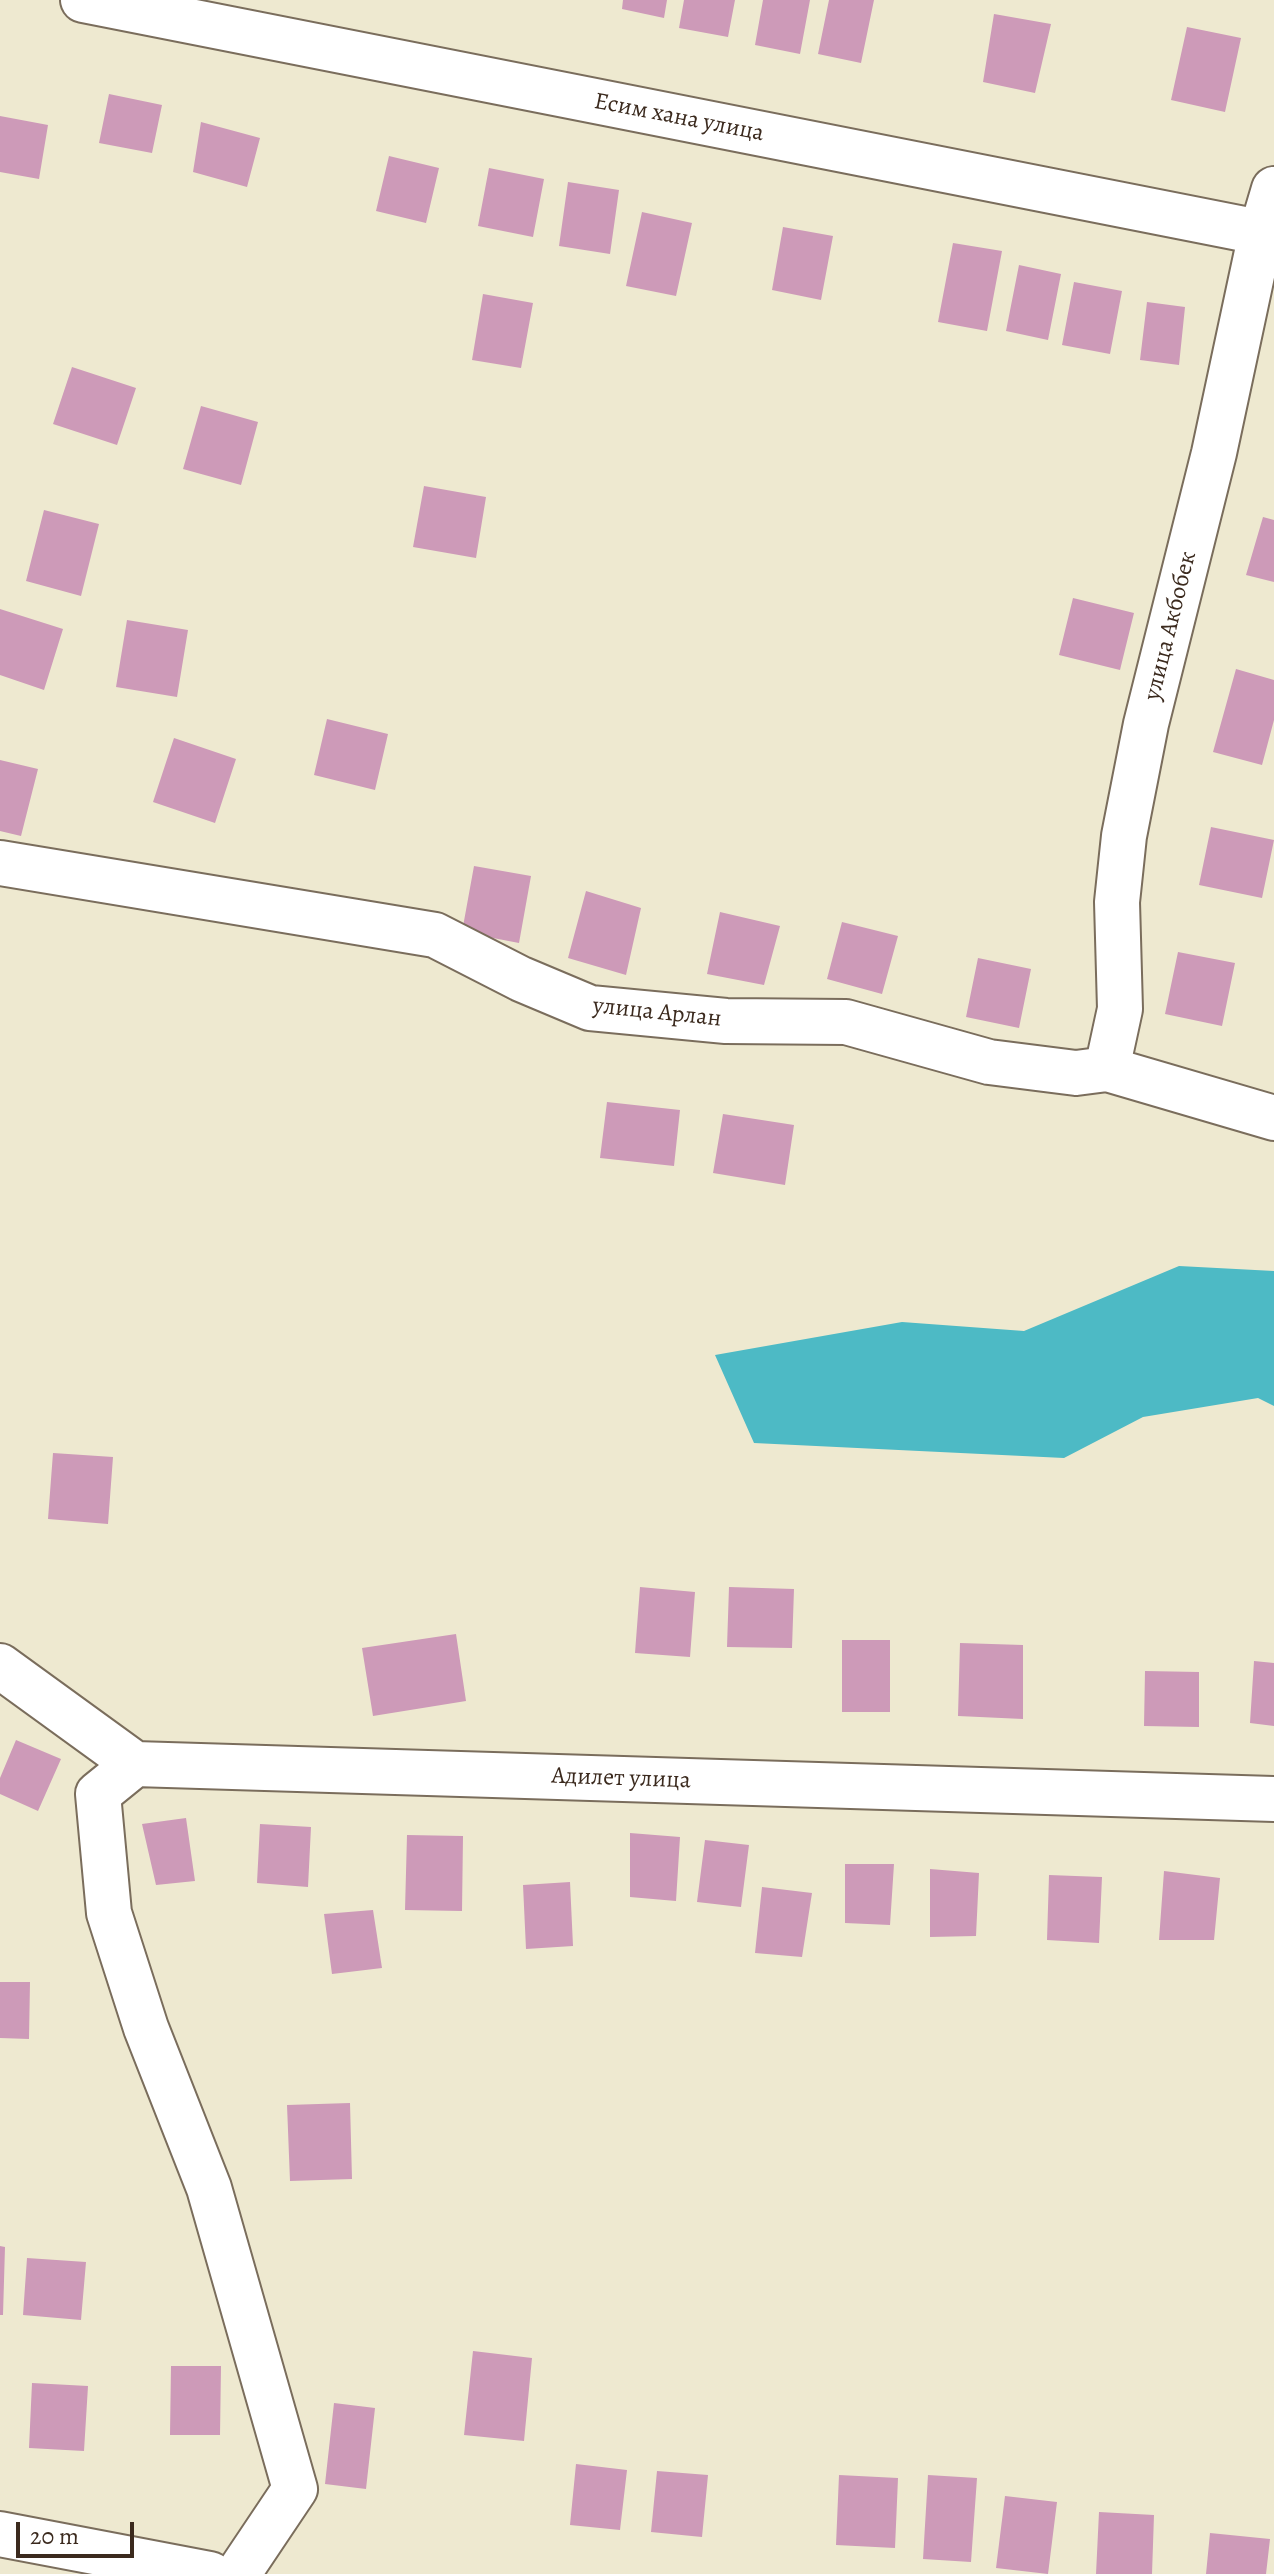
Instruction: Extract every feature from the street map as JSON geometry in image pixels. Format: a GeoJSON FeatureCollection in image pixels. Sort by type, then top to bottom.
{"type":"FeatureCollection","features":[{"type":"Feature","properties":{"kind":"street","name":"Есим хана улица"},"geometry":{"type":"LineString","coordinates":[[83,0],[1267,234]]}},
{"type":"Feature","properties":{"kind":"street","name":"улица Акбобек"},"geometry":{"type":"LineString","coordinates":[[1107,1069],[1120,1009],[1117,902],[1124,836],[1146,724],[1267,234],[1274,189]]}},
{"type":"Feature","properties":{"kind":"street","name":"улица Арлан"},"geometry":{"type":"LineString","coordinates":[[0,863],[435,935],[521,979],[590,1008],[726,1021],[846,1022],[989,1062],[1076,1073],[1107,1069],[1274,1118]]}},
{"type":"Feature","properties":{"kind":"street"},"geometry":{"type":"LineString","coordinates":[[0,1666],[135,1764],[98,1794],[109,1913],[146,2028],[209,2188],[295,2489],[238,2574]]}},
{"type":"Feature","properties":{"kind":"street","name":"Адилет улица"},"geometry":{"type":"LineString","coordinates":[[135,1764],[1274,1799]]}},
{"type":"Feature","properties":{"kind":"street"},"geometry":{"type":"LineString","coordinates":[[0,2534],[210,2574]]}},
{"type":"Feature","properties":{"kind":"water"},"geometry":{"type":"Polygon","coordinates":[[[1179,1266],[1274,1271],[1274,1406],[1258,1398],[1143,1417],[1064,1458],[754,1443],[715,1355],[902,1322],[1024,1331],[1179,1266]]]}},
{"type":"Feature","properties":{"kind":"building"},"geometry":{"type":"Polygon","coordinates":[[[623,0],[667,0],[664,18],[622,9],[623,0]]]}},
{"type":"Feature","properties":{"kind":"building"},"geometry":{"type":"Polygon","coordinates":[[[684,0],[735,0],[728,37],[679,28],[684,0]]]}},
{"type":"Feature","properties":{"kind":"building"},"geometry":{"type":"Polygon","coordinates":[[[763,0],[810,0],[800,54],[755,45],[763,0]]]}},
{"type":"Feature","properties":{"kind":"building"},"geometry":{"type":"Polygon","coordinates":[[[829,0],[874,0],[861,63],[818,54],[829,0]]]}},
{"type":"Feature","properties":{"kind":"building"},"geometry":{"type":"Polygon","coordinates":[[[994,14],[1051,24],[1035,93],[983,82],[994,14]]]}},
{"type":"Feature","properties":{"kind":"building"},"geometry":{"type":"Polygon","coordinates":[[[1187,27],[1241,38],[1225,112],[1171,100],[1187,27]]]}},
{"type":"Feature","properties":{"kind":"building"},"geometry":{"type":"Polygon","coordinates":[[[109,94],[162,105],[152,153],[99,143],[109,94]]]}},
{"type":"Feature","properties":{"kind":"building"},"geometry":{"type":"Polygon","coordinates":[[[0,116],[48,125],[39,179],[0,172],[0,116]]]}},
{"type":"Feature","properties":{"kind":"building"},"geometry":{"type":"Polygon","coordinates":[[[201,122],[260,138],[247,187],[193,172],[201,122]]]}},
{"type":"Feature","properties":{"kind":"building"},"geometry":{"type":"Polygon","coordinates":[[[389,156],[439,168],[426,223],[376,211],[389,156]]]}},
{"type":"Feature","properties":{"kind":"building"},"geometry":{"type":"Polygon","coordinates":[[[489,168],[544,179],[533,237],[478,226],[489,168]]]}},
{"type":"Feature","properties":{"kind":"building"},"geometry":{"type":"Polygon","coordinates":[[[568,182],[619,190],[610,254],[559,246],[568,182]]]}},
{"type":"Feature","properties":{"kind":"building"},"geometry":{"type":"Polygon","coordinates":[[[642,212],[692,223],[676,296],[626,286],[642,212]]]}},
{"type":"Feature","properties":{"kind":"building"},"geometry":{"type":"Polygon","coordinates":[[[783,227],[833,236],[821,300],[772,290],[783,227]]]}},
{"type":"Feature","properties":{"kind":"building"},"geometry":{"type":"Polygon","coordinates":[[[953,243],[1002,251],[987,331],[938,322],[953,243]]]}},
{"type":"Feature","properties":{"kind":"building"},"geometry":{"type":"Polygon","coordinates":[[[1019,265],[1061,274],[1048,340],[1006,331],[1019,265]]]}},
{"type":"Feature","properties":{"kind":"building"},"geometry":{"type":"Polygon","coordinates":[[[1074,282],[1122,291],[1110,354],[1062,345],[1074,282]]]}},
{"type":"Feature","properties":{"kind":"building"},"geometry":{"type":"Polygon","coordinates":[[[483,294],[533,303],[521,368],[472,360],[483,294]]]}},
{"type":"Feature","properties":{"kind":"building"},"geometry":{"type":"Polygon","coordinates":[[[1147,302],[1185,307],[1179,365],[1140,360],[1147,302]]]}},
{"type":"Feature","properties":{"kind":"building"},"geometry":{"type":"Polygon","coordinates":[[[72,367],[136,388],[117,445],[53,424],[72,367]]]}},
{"type":"Feature","properties":{"kind":"building"},"geometry":{"type":"Polygon","coordinates":[[[201,406],[258,422],[241,485],[183,469],[201,406]]]}},
{"type":"Feature","properties":{"kind":"building"},"geometry":{"type":"Polygon","coordinates":[[[424,486],[486,497],[476,558],[413,547],[424,486]]]}},
{"type":"Feature","properties":{"kind":"building"},"geometry":{"type":"Polygon","coordinates":[[[44,510],[99,524],[81,596],[26,581],[44,510]]]}},
{"type":"Feature","properties":{"kind":"building"},"geometry":{"type":"Polygon","coordinates":[[[1263,517],[1274,520],[1274,582],[1246,575],[1263,517]]]}},
{"type":"Feature","properties":{"kind":"building"},"geometry":{"type":"Polygon","coordinates":[[[1073,598],[1134,613],[1120,670],[1059,655],[1073,598]]]}},
{"type":"Feature","properties":{"kind":"building"},"geometry":{"type":"Polygon","coordinates":[[[0,609],[63,629],[44,690],[0,675],[0,609]]]}},
{"type":"Feature","properties":{"kind":"building"},"geometry":{"type":"Polygon","coordinates":[[[127,620],[188,630],[177,697],[116,687],[127,620]]]}},
{"type":"Feature","properties":{"kind":"building"},"geometry":{"type":"Polygon","coordinates":[[[1236,669],[1274,680],[1274,720],[1262,765],[1213,752],[1236,669]]]}},
{"type":"Feature","properties":{"kind":"building"},"geometry":{"type":"Polygon","coordinates":[[[327,719],[388,734],[375,790],[314,775],[327,719]]]}},
{"type":"Feature","properties":{"kind":"building"},"geometry":{"type":"Polygon","coordinates":[[[174,738],[236,759],[215,823],[153,802],[174,738]]]}},
{"type":"Feature","properties":{"kind":"building"},"geometry":{"type":"Polygon","coordinates":[[[0,760],[38,769],[21,836],[0,831],[0,760]]]}},
{"type":"Feature","properties":{"kind":"building"},"geometry":{"type":"Polygon","coordinates":[[[1211,827],[1274,840],[1262,898],[1199,885],[1211,827]]]}},
{"type":"Feature","properties":{"kind":"building"},"geometry":{"type":"Polygon","coordinates":[[[474,866],[531,876],[519,943],[462,932],[474,866]]]}},
{"type":"Feature","properties":{"kind":"building"},"geometry":{"type":"Polygon","coordinates":[[[586,891],[641,908],[626,975],[568,958],[586,891]]]}},
{"type":"Feature","properties":{"kind":"building"},"geometry":{"type":"Polygon","coordinates":[[[720,912],[780,926],[764,985],[707,974],[720,912]]]}},
{"type":"Feature","properties":{"kind":"building"},"geometry":{"type":"Polygon","coordinates":[[[842,922],[898,936],[882,994],[827,979],[842,922]]]}},
{"type":"Feature","properties":{"kind":"building"},"geometry":{"type":"Polygon","coordinates":[[[1178,952],[1235,963],[1222,1026],[1165,1014],[1178,952]]]}},
{"type":"Feature","properties":{"kind":"building"},"geometry":{"type":"Polygon","coordinates":[[[978,958],[1031,969],[1019,1028],[966,1017],[978,958]]]}},
{"type":"Feature","properties":{"kind":"building"},"geometry":{"type":"Polygon","coordinates":[[[607,1102],[680,1110],[674,1166],[600,1158],[607,1102]]]}},
{"type":"Feature","properties":{"kind":"building"},"geometry":{"type":"Polygon","coordinates":[[[723,1114],[794,1125],[785,1185],[713,1173],[723,1114]]]}},
{"type":"Feature","properties":{"kind":"building"},"geometry":{"type":"Polygon","coordinates":[[[53,1453],[113,1457],[108,1524],[48,1519],[53,1453]]]}},
{"type":"Feature","properties":{"kind":"building"},"geometry":{"type":"Polygon","coordinates":[[[640,1587],[695,1592],[690,1657],[635,1653],[640,1587]]]}},
{"type":"Feature","properties":{"kind":"building"},"geometry":{"type":"Polygon","coordinates":[[[729,1587],[794,1589],[792,1648],[727,1647],[729,1587]]]}},
{"type":"Feature","properties":{"kind":"building"},"geometry":{"type":"Polygon","coordinates":[[[456,1634],[466,1701],[373,1716],[362,1648],[456,1634]]]}},
{"type":"Feature","properties":{"kind":"building"},"geometry":{"type":"Polygon","coordinates":[[[842,1640],[890,1640],[890,1712],[842,1712],[842,1640]]]}},
{"type":"Feature","properties":{"kind":"building"},"geometry":{"type":"Polygon","coordinates":[[[960,1643],[1023,1645],[1023,1719],[958,1716],[960,1643]]]}},
{"type":"Feature","properties":{"kind":"building"},"geometry":{"type":"Polygon","coordinates":[[[1254,1661],[1274,1663],[1274,1726],[1250,1723],[1254,1661]]]}},
{"type":"Feature","properties":{"kind":"building"},"geometry":{"type":"Polygon","coordinates":[[[1145,1671],[1199,1672],[1199,1727],[1144,1726],[1145,1671]]]}},
{"type":"Feature","properties":{"kind":"building"},"geometry":{"type":"Polygon","coordinates":[[[16,1740],[61,1759],[38,1811],[0,1794],[0,1778],[16,1740]]]}},
{"type":"Feature","properties":{"kind":"building"},"geometry":{"type":"Polygon","coordinates":[[[186,1818],[195,1881],[156,1885],[142,1824],[186,1818]]]}},
{"type":"Feature","properties":{"kind":"building"},"geometry":{"type":"Polygon","coordinates":[[[260,1824],[311,1827],[308,1887],[257,1883],[260,1824]]]}},
{"type":"Feature","properties":{"kind":"building"},"geometry":{"type":"Polygon","coordinates":[[[630,1833],[680,1837],[676,1901],[630,1897],[630,1833]]]}},
{"type":"Feature","properties":{"kind":"building"},"geometry":{"type":"Polygon","coordinates":[[[407,1835],[463,1836],[462,1911],[405,1910],[407,1835]]]}},
{"type":"Feature","properties":{"kind":"building"},"geometry":{"type":"Polygon","coordinates":[[[705,1840],[749,1845],[741,1907],[697,1902],[705,1840]]]}},
{"type":"Feature","properties":{"kind":"building"},"geometry":{"type":"Polygon","coordinates":[[[845,1864],[894,1864],[890,1925],[845,1923],[845,1864]]]}},
{"type":"Feature","properties":{"kind":"building"},"geometry":{"type":"Polygon","coordinates":[[[930,1869],[979,1873],[976,1936],[930,1937],[930,1869]]]}},
{"type":"Feature","properties":{"kind":"building"},"geometry":{"type":"Polygon","coordinates":[[[1164,1871],[1220,1878],[1214,1940],[1159,1940],[1164,1871]]]}},
{"type":"Feature","properties":{"kind":"building"},"geometry":{"type":"Polygon","coordinates":[[[1049,1875],[1102,1877],[1099,1943],[1047,1940],[1049,1875]]]}},
{"type":"Feature","properties":{"kind":"building"},"geometry":{"type":"Polygon","coordinates":[[[570,1882],[573,1946],[526,1949],[523,1885],[570,1882]]]}},
{"type":"Feature","properties":{"kind":"building"},"geometry":{"type":"Polygon","coordinates":[[[762,1887],[812,1893],[802,1957],[755,1953],[762,1887]]]}},
{"type":"Feature","properties":{"kind":"building"},"geometry":{"type":"Polygon","coordinates":[[[373,1910],[382,1968],[332,1974],[324,1914],[373,1910]]]}},
{"type":"Feature","properties":{"kind":"building"},"geometry":{"type":"Polygon","coordinates":[[[0,1982],[30,1982],[29,2039],[0,2038],[0,1982]]]}},
{"type":"Feature","properties":{"kind":"building"},"geometry":{"type":"Polygon","coordinates":[[[350,2103],[352,2179],[290,2181],[287,2105],[350,2103]]]}},
{"type":"Feature","properties":{"kind":"building"},"geometry":{"type":"Polygon","coordinates":[[[0,2246],[5,2247],[3,2315],[0,2315],[0,2246]]]}},
{"type":"Feature","properties":{"kind":"building"},"geometry":{"type":"Polygon","coordinates":[[[27,2258],[86,2262],[81,2320],[23,2315],[27,2258]]]}},
{"type":"Feature","properties":{"kind":"building"},"geometry":{"type":"Polygon","coordinates":[[[473,2351],[532,2358],[524,2441],[464,2435],[473,2351]]]}},
{"type":"Feature","properties":{"kind":"building"},"geometry":{"type":"Polygon","coordinates":[[[171,2366],[221,2366],[220,2435],[170,2435],[171,2366]]]}},
{"type":"Feature","properties":{"kind":"building"},"geometry":{"type":"Polygon","coordinates":[[[32,2383],[88,2386],[84,2451],[29,2448],[32,2383]]]}},
{"type":"Feature","properties":{"kind":"building"},"geometry":{"type":"Polygon","coordinates":[[[334,2403],[375,2408],[366,2489],[325,2484],[334,2403]]]}},
{"type":"Feature","properties":{"kind":"building"},"geometry":{"type":"Polygon","coordinates":[[[576,2464],[627,2470],[620,2530],[570,2525],[576,2464]]]}},
{"type":"Feature","properties":{"kind":"building"},"geometry":{"type":"Polygon","coordinates":[[[657,2471],[708,2475],[702,2537],[651,2532],[657,2471]]]}},
{"type":"Feature","properties":{"kind":"building"},"geometry":{"type":"Polygon","coordinates":[[[839,2475],[898,2478],[895,2548],[836,2545],[839,2475]]]}},
{"type":"Feature","properties":{"kind":"building"},"geometry":{"type":"Polygon","coordinates":[[[928,2475],[977,2478],[971,2562],[923,2559],[928,2475]]]}},
{"type":"Feature","properties":{"kind":"building"},"geometry":{"type":"Polygon","coordinates":[[[1005,2496],[1057,2502],[1048,2574],[996,2568],[1005,2496]]]}},
{"type":"Feature","properties":{"kind":"building"},"geometry":{"type":"Polygon","coordinates":[[[1099,2512],[1154,2515],[1152,2574],[1096,2574],[1099,2512]]]}},
{"type":"Feature","properties":{"kind":"building"},"geometry":{"type":"Polygon","coordinates":[[[1210,2533],[1270,2539],[1266,2574],[1206,2574],[1210,2533]]]}}]}
